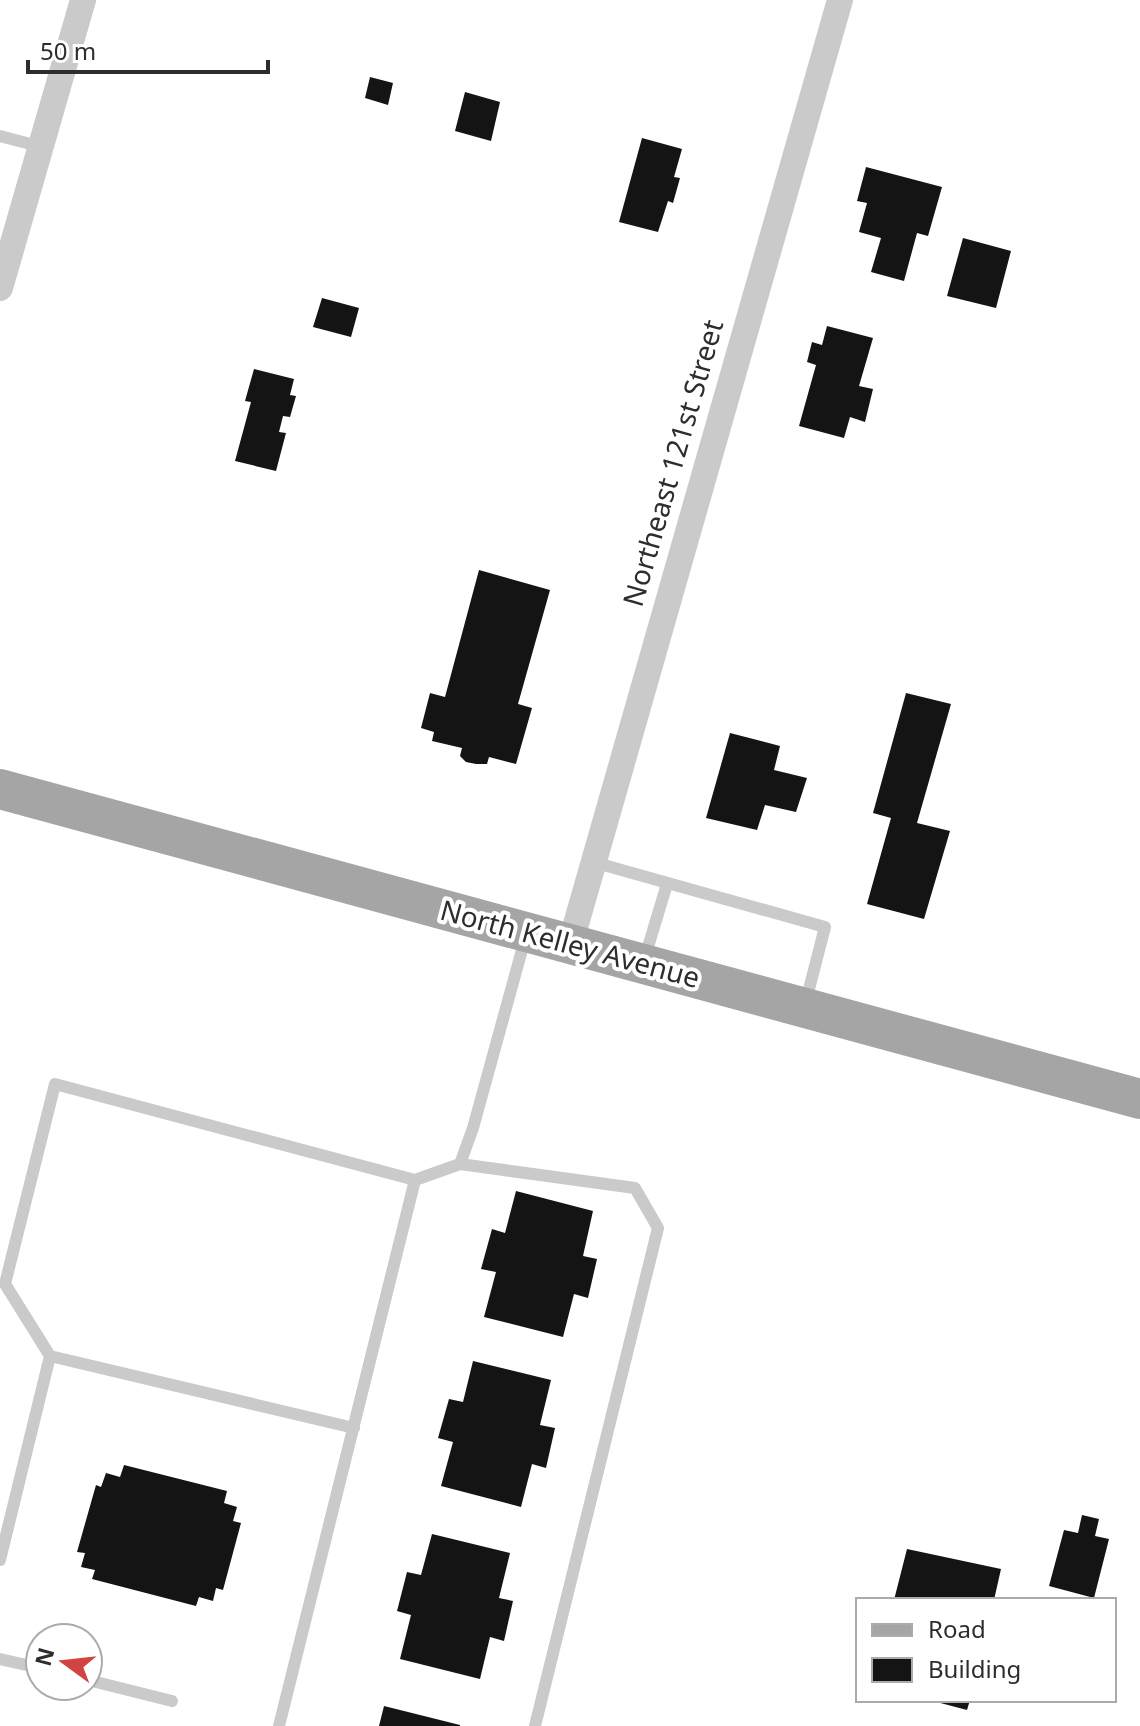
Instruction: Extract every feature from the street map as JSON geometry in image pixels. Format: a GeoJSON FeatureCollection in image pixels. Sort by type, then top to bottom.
{"type":"FeatureCollection","features":[{"type":"Feature","properties":{"kind":"main road","name":"North Kelley Avenue"},"geometry":{"type":"LineString","coordinates":[[0,789],[1140,1099]]}},
{"type":"Feature","properties":{"kind":"street"},"geometry":{"type":"LineString","coordinates":[[0,288],[83,0]]}},
{"type":"Feature","properties":{"kind":"street","name":"Northeast 121st Street"},"geometry":{"type":"LineString","coordinates":[[570,945],[840,0]]}},
{"type":"Feature","properties":{"kind":"lane"},"geometry":{"type":"LineString","coordinates":[[0,136],[42,147]]}},
{"type":"Feature","properties":{"kind":"lane"},"geometry":{"type":"LineString","coordinates":[[592,862],[825,927],[804,1008]]}},
{"type":"Feature","properties":{"kind":"lane"},"geometry":{"type":"LineString","coordinates":[[643,964],[667,884]]}},
{"type":"Feature","properties":{"kind":"lane"},"geometry":{"type":"LineString","coordinates":[[460,1164],[473,1128],[527,931]]}},
{"type":"Feature","properties":{"kind":"lane"},"geometry":{"type":"LineString","coordinates":[[354,1428],[50,1356],[5,1284],[55,1084],[415,1180],[460,1164],[635,1188],[658,1228],[535,1726]]}},
{"type":"Feature","properties":{"kind":"lane"},"geometry":{"type":"LineString","coordinates":[[279,1726],[415,1180]]}},
{"type":"Feature","properties":{"kind":"lane"},"geometry":{"type":"LineString","coordinates":[[0,1560],[50,1356]]}},
{"type":"Feature","properties":{"kind":"lane"},"geometry":{"type":"LineString","coordinates":[[0,1659],[24,1664]]}},
{"type":"Feature","properties":{"kind":"lane"},"geometry":{"type":"LineString","coordinates":[[104,1684],[172,1701]]}},
{"type":"Feature","properties":{"kind":"building"},"geometry":{"type":"Polygon","coordinates":[[[370,77],[393,83],[388,105],[365,98],[370,77]]]}},
{"type":"Feature","properties":{"kind":"building"},"geometry":{"type":"Polygon","coordinates":[[[465,92],[500,102],[491,141],[455,131],[465,92]]]}},
{"type":"Feature","properties":{"kind":"building"},"geometry":{"type":"Polygon","coordinates":[[[642,138],[682,149],[674,177],[680,178],[673,203],[668,201],[658,232],[619,222],[642,138]]]}},
{"type":"Feature","properties":{"kind":"building"},"geometry":{"type":"Polygon","coordinates":[[[866,167],[942,187],[928,236],[917,233],[904,281],[871,272],[881,238],[859,232],[867,203],[857,201],[866,167]]]}},
{"type":"Feature","properties":{"kind":"building"},"geometry":{"type":"Polygon","coordinates":[[[963,238],[1011,251],[996,308],[947,296],[963,238]]]}},
{"type":"Feature","properties":{"kind":"building"},"geometry":{"type":"Polygon","coordinates":[[[322,298],[359,308],[351,337],[313,327],[322,298]]]}},
{"type":"Feature","properties":{"kind":"building"},"geometry":{"type":"Polygon","coordinates":[[[827,326],[873,338],[859,386],[873,389],[865,422],[850,417],[844,438],[799,426],[816,365],[807,362],[812,342],[822,345],[827,326]]]}},
{"type":"Feature","properties":{"kind":"building"},"geometry":{"type":"Polygon","coordinates":[[[254,369],[294,379],[290,395],[296,396],[290,417],[283,416],[279,432],[286,433],[276,471],[235,461],[251,402],[245,401],[254,369]]]}},
{"type":"Feature","properties":{"kind":"building"},"geometry":{"type":"Polygon","coordinates":[[[479,570],[550,590],[518,704],[532,708],[516,764],[489,757],[487,764],[466,762],[460,756],[462,748],[432,741],[434,732],[421,728],[430,693],[445,697],[479,570]]]}},
{"type":"Feature","properties":{"kind":"building"},"geometry":{"type":"Polygon","coordinates":[[[906,693],[951,704],[917,823],[950,831],[924,919],[867,904],[891,818],[873,813],[906,693]]]}},
{"type":"Feature","properties":{"kind":"building"},"geometry":{"type":"Polygon","coordinates":[[[730,733],[780,746],[774,770],[807,778],[796,812],[765,805],[757,830],[706,818],[730,733]]]}},
{"type":"Feature","properties":{"kind":"building"},"geometry":{"type":"Polygon","coordinates":[[[516,1191],[593,1211],[583,1256],[597,1259],[588,1298],[574,1294],[563,1337],[484,1317],[496,1272],[481,1269],[492,1229],[505,1233],[516,1191]]]}},
{"type":"Feature","properties":{"kind":"building"},"geometry":{"type":"Polygon","coordinates":[[[473,1361],[551,1380],[540,1425],[555,1428],[546,1468],[532,1464],[521,1507],[441,1486],[453,1442],[438,1438],[449,1399],[463,1402],[473,1361]]]}},
{"type":"Feature","properties":{"kind":"building"},"geometry":{"type":"Polygon","coordinates":[[[124,1465],[227,1491],[224,1503],[237,1507],[233,1521],[241,1523],[223,1590],[216,1588],[213,1601],[199,1597],[196,1606],[92,1579],[95,1570],[81,1567],[85,1553],[77,1552],[96,1485],[101,1487],[106,1473],[120,1477],[124,1465]]]}},
{"type":"Feature","properties":{"kind":"building"},"geometry":{"type":"Polygon","coordinates":[[[1082,1515],[1099,1519],[1095,1536],[1109,1539],[1094,1598],[1049,1586],[1064,1530],[1078,1533],[1082,1515]]]}},
{"type":"Feature","properties":{"kind":"building"},"geometry":{"type":"Polygon","coordinates":[[[432,1534],[510,1553],[499,1598],[513,1601],[504,1641],[490,1637],[480,1679],[400,1659],[411,1615],[397,1611],[407,1572],[421,1575],[432,1534]]]}},
{"type":"Feature","properties":{"kind":"building"},"geometry":{"type":"Polygon","coordinates":[[[907,1549],[1001,1569],[994,1598],[895,1598],[907,1549]]]}},
{"type":"Feature","properties":{"kind":"building"},"geometry":{"type":"Polygon","coordinates":[[[937,1702],[969,1702],[967,1710],[937,1702]]]}},
{"type":"Feature","properties":{"kind":"building"},"geometry":{"type":"Polygon","coordinates":[[[384,1706],[460,1725],[460,1726],[379,1726],[384,1706]]]}}]}
